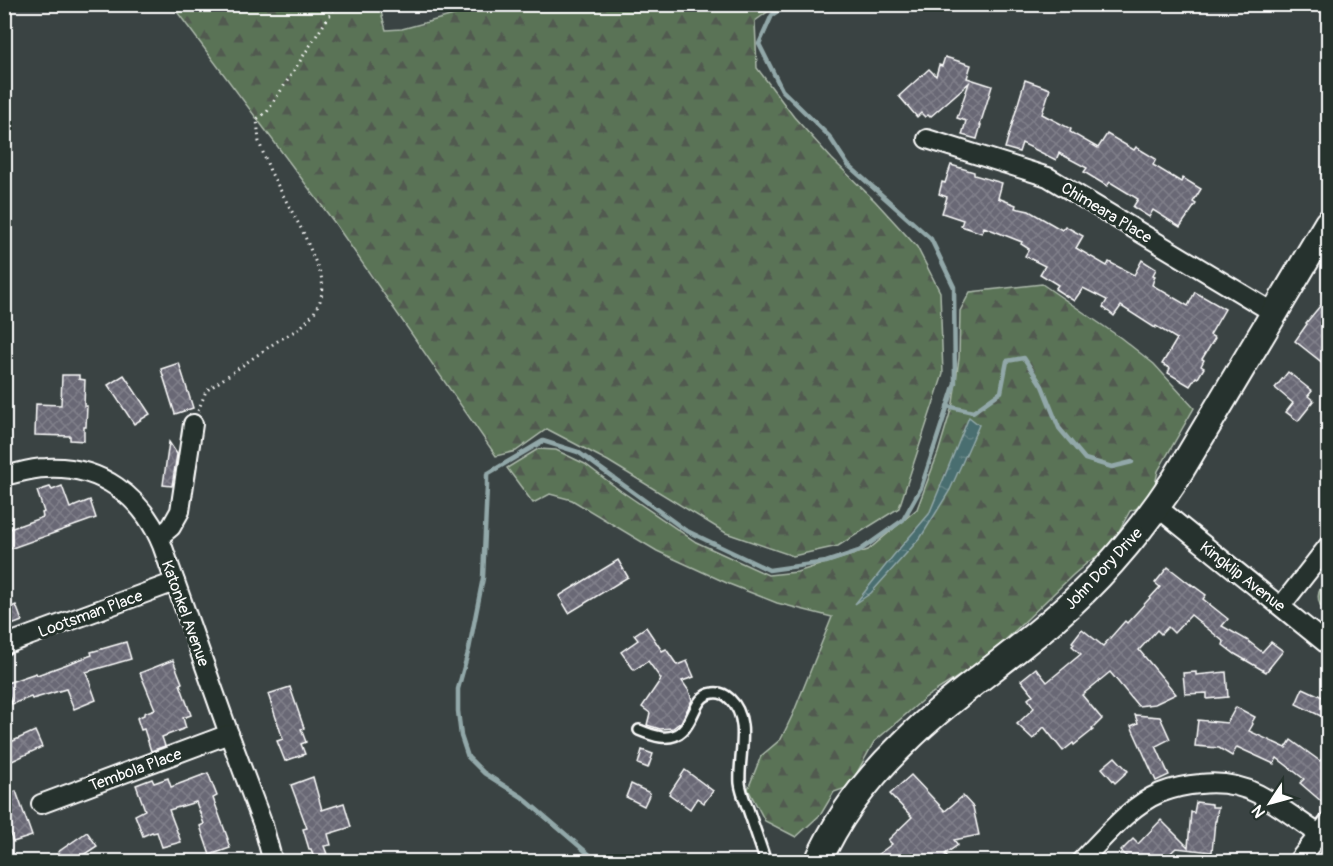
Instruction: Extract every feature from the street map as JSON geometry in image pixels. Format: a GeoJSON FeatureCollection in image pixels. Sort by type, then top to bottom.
{"type":"FeatureCollection","features":[{"type":"Feature","properties":{"kind":"street","name":"Chimeara Place"},"geometry":{"type":"LineString","coordinates":[[927,139],[1048,177],[1274,313]]}},
{"type":"Feature","properties":{"kind":"street","name":"John Dory Drive"},"geometry":{"type":"LineString","coordinates":[[818,861],[861,790],[903,743],[1068,607],[1120,554],[1157,507],[1329,223]]}},
{"type":"Feature","properties":{"kind":"street"},"geometry":{"type":"LineString","coordinates":[[159,537],[171,527],[180,511],[193,424]]}},
{"type":"Feature","properties":{"kind":"street","name":"Katonkel Avenue"},"geometry":{"type":"LineString","coordinates":[[4,476],[45,468],[61,468],[85,473],[120,488],[145,513],[159,537],[263,825],[273,861]]}},
{"type":"Feature","properties":{"kind":"street","name":"Kingklip Avenue"},"geometry":{"type":"LineString","coordinates":[[1157,507],[1329,645]]}},
{"type":"Feature","properties":{"kind":"street"},"geometry":{"type":"LineString","coordinates":[[1281,606],[1329,546]]}},
{"type":"Feature","properties":{"kind":"street","name":"Lootsman Place"},"geometry":{"type":"LineString","coordinates":[[4,645],[175,582]]}},
{"type":"Feature","properties":{"kind":"street","name":"Tembola Place"},"geometry":{"type":"LineString","coordinates":[[41,804],[229,734]]}},
{"type":"Feature","properties":{"kind":"street"},"geometry":{"type":"LineString","coordinates":[[1080,861],[1124,818],[1143,803],[1158,794],[1177,788],[1208,783],[1243,788],[1324,828],[1297,861]]}},
{"type":"Feature","properties":{"kind":"lane"},"geometry":{"type":"LineString","coordinates":[[639,730],[662,737],[681,732],[687,727],[700,701],[710,693],[722,693],[733,702],[741,715],[742,726],[740,784],[766,861]]}},
{"type":"Feature","properties":{"kind":"path"},"geometry":{"type":"LineString","coordinates":[[193,424],[206,391],[300,328],[314,313],[320,301],[323,288],[321,275],[303,232],[270,171],[259,142],[257,119],[267,112],[337,4]]}},
{"type":"Feature","properties":{"kind":"green space"},"geometry":{"type":"Polygon","coordinates":[[[172,5],[379,5],[386,30],[402,29],[491,5],[777,5],[755,21],[757,68],[794,117],[917,247],[940,292],[943,374],[899,508],[838,546],[793,556],[726,533],[608,461],[547,429],[516,451],[496,456],[334,222],[172,5]]]}},
{"type":"Feature","properties":{"kind":"green space"},"geometry":{"type":"Polygon","coordinates":[[[1042,284],[1121,338],[1154,364],[1194,408],[1158,471],[1151,503],[1130,511],[1110,547],[1073,575],[997,648],[926,697],[874,742],[849,787],[834,792],[821,814],[796,837],[765,821],[748,789],[761,756],[781,739],[832,617],[777,603],[729,584],[657,551],[572,500],[550,494],[533,503],[507,468],[538,449],[556,450],[585,464],[696,542],[768,575],[797,572],[868,550],[917,509],[938,453],[953,403],[959,358],[960,311],[970,292],[1042,284]]]}},
{"type":"Feature","properties":{"kind":"green space"},"geometry":{"type":"Polygon","coordinates":[[[1328,576],[1328,616],[1320,606],[1318,596],[1328,576]]]}},
{"type":"Feature","properties":{"kind":"water"},"geometry":{"type":"Polygon","coordinates":[[[969,417],[979,425],[950,490],[921,537],[871,593],[855,604],[929,514],[969,417]]]}},
{"type":"Feature","properties":{"kind":"building"},"geometry":{"type":"Polygon","coordinates":[[[945,57],[971,65],[967,78],[992,86],[977,139],[962,135],[966,121],[957,118],[969,83],[930,117],[928,115],[925,117],[921,113],[917,117],[899,96],[929,69],[936,76],[939,65],[942,66],[945,57]]]}},
{"type":"Feature","properties":{"kind":"building"},"geometry":{"type":"Polygon","coordinates":[[[1025,80],[1050,89],[1042,114],[1071,129],[1070,132],[1098,148],[1107,134],[1134,150],[1136,147],[1156,159],[1153,165],[1181,182],[1183,178],[1201,189],[1193,202],[1196,204],[1180,227],[1153,210],[1149,217],[1133,207],[1138,199],[1110,182],[1107,186],[1084,172],[1087,168],[1059,153],[1056,160],[1022,143],[1019,152],[1005,148],[1025,80]]]}},
{"type":"Feature","properties":{"kind":"building"},"geometry":{"type":"Polygon","coordinates":[[[951,165],[1002,183],[998,198],[1016,205],[1015,208],[1029,211],[1062,230],[1065,226],[1083,236],[1076,248],[1107,266],[1109,262],[1134,275],[1142,260],[1156,269],[1152,285],[1188,306],[1195,292],[1225,309],[1210,335],[1215,338],[1202,359],[1204,360],[1201,366],[1204,368],[1198,378],[1196,377],[1190,386],[1168,373],[1170,368],[1162,364],[1177,339],[1121,306],[1114,316],[1103,307],[1107,300],[1083,288],[1074,301],[1055,289],[1058,285],[1040,274],[1045,266],[1025,256],[1029,249],[1021,244],[1022,242],[984,227],[982,233],[961,226],[963,220],[942,213],[947,197],[939,194],[942,182],[945,183],[951,165]]]}},
{"type":"Feature","properties":{"kind":"building"},"geometry":{"type":"Polygon","coordinates":[[[1320,306],[1329,313],[1329,368],[1295,341],[1320,306]]]}},
{"type":"Feature","properties":{"kind":"building"},"geometry":{"type":"Polygon","coordinates":[[[179,363],[193,408],[175,414],[161,369],[179,363]]]}},
{"type":"Feature","properties":{"kind":"building"},"geometry":{"type":"Polygon","coordinates":[[[1288,372],[1312,391],[1308,396],[1314,401],[1298,421],[1286,412],[1293,403],[1275,388],[1288,372]]]}},
{"type":"Feature","properties":{"kind":"building"},"geometry":{"type":"Polygon","coordinates":[[[62,375],[79,375],[79,379],[85,380],[84,406],[87,406],[84,441],[70,440],[70,436],[35,435],[36,404],[61,405],[62,375]]]}},
{"type":"Feature","properties":{"kind":"building"},"geometry":{"type":"Polygon","coordinates":[[[124,375],[150,414],[134,424],[108,385],[124,375]]]}},
{"type":"Feature","properties":{"kind":"building"},"geometry":{"type":"Polygon","coordinates":[[[169,442],[177,454],[172,486],[163,485],[169,442]]]}},
{"type":"Feature","properties":{"kind":"building"},"geometry":{"type":"Polygon","coordinates":[[[62,486],[70,508],[90,500],[96,518],[4,551],[4,531],[43,517],[44,512],[37,491],[50,487],[52,490],[62,486]]]}},
{"type":"Feature","properties":{"kind":"building"},"geometry":{"type":"Polygon","coordinates":[[[618,560],[628,577],[569,613],[559,596],[618,560]]]}},
{"type":"Feature","properties":{"kind":"building"},"geometry":{"type":"Polygon","coordinates":[[[1168,567],[1206,595],[1203,599],[1228,619],[1222,626],[1247,640],[1262,652],[1271,642],[1283,651],[1266,672],[1223,645],[1224,642],[1191,615],[1174,633],[1168,627],[1161,634],[1157,630],[1139,650],[1176,694],[1155,704],[1138,706],[1110,672],[1082,695],[1102,719],[1093,730],[1063,751],[1044,727],[1033,739],[1017,724],[1034,708],[1028,699],[1033,695],[1021,680],[1036,668],[1047,682],[1081,654],[1072,646],[1074,644],[1072,642],[1082,629],[1103,646],[1160,587],[1155,583],[1168,567]]]}},
{"type":"Feature","properties":{"kind":"building"},"geometry":{"type":"Polygon","coordinates":[[[16,605],[22,621],[4,628],[4,610],[16,605]]]}},
{"type":"Feature","properties":{"kind":"building"},"geometry":{"type":"Polygon","coordinates":[[[646,627],[662,651],[666,649],[677,665],[687,661],[694,677],[682,681],[692,700],[681,722],[673,728],[660,729],[647,725],[650,713],[642,707],[661,679],[648,661],[634,670],[621,652],[638,640],[634,635],[646,627]]]}},
{"type":"Feature","properties":{"kind":"building"},"geometry":{"type":"Polygon","coordinates":[[[126,642],[131,659],[86,672],[96,700],[74,709],[66,689],[12,704],[4,684],[36,673],[37,675],[92,655],[91,652],[126,642]]]}},
{"type":"Feature","properties":{"kind":"building"},"geometry":{"type":"Polygon","coordinates":[[[173,660],[191,715],[183,718],[186,728],[162,737],[165,746],[151,751],[144,729],[141,730],[137,718],[155,709],[140,673],[173,660]]]}},
{"type":"Feature","properties":{"kind":"building"},"geometry":{"type":"Polygon","coordinates":[[[1196,672],[1196,675],[1226,672],[1228,697],[1207,699],[1207,693],[1185,694],[1183,673],[1196,672]]]}},
{"type":"Feature","properties":{"kind":"building"},"geometry":{"type":"Polygon","coordinates":[[[290,687],[304,728],[301,729],[306,742],[301,744],[305,754],[285,761],[277,741],[283,739],[268,694],[290,687]]]}},
{"type":"Feature","properties":{"kind":"building"},"geometry":{"type":"Polygon","coordinates":[[[1303,688],[1329,700],[1329,720],[1296,704],[1303,688]]]}},
{"type":"Feature","properties":{"kind":"building"},"geometry":{"type":"Polygon","coordinates":[[[1236,707],[1255,717],[1249,731],[1286,748],[1291,740],[1320,761],[1329,751],[1329,794],[1322,802],[1300,783],[1304,779],[1277,758],[1274,764],[1237,747],[1232,756],[1219,748],[1195,746],[1198,720],[1227,723],[1236,707]]]}},
{"type":"Feature","properties":{"kind":"building"},"geometry":{"type":"Polygon","coordinates":[[[1135,715],[1160,717],[1170,739],[1156,746],[1169,775],[1156,781],[1131,726],[1138,723],[1135,715]]]}},
{"type":"Feature","properties":{"kind":"building"},"geometry":{"type":"Polygon","coordinates":[[[35,731],[42,747],[10,762],[4,751],[4,745],[35,731]]]}},
{"type":"Feature","properties":{"kind":"building"},"geometry":{"type":"Polygon","coordinates":[[[642,750],[653,754],[648,768],[638,764],[642,750]]]}},
{"type":"Feature","properties":{"kind":"building"},"geometry":{"type":"Polygon","coordinates":[[[1115,757],[1128,771],[1115,783],[1102,768],[1115,757]]]}},
{"type":"Feature","properties":{"kind":"building"},"geometry":{"type":"Polygon","coordinates":[[[685,770],[713,791],[704,803],[697,798],[690,809],[669,794],[685,770]]]}},
{"type":"Feature","properties":{"kind":"building"},"geometry":{"type":"Polygon","coordinates":[[[208,773],[217,796],[213,798],[230,848],[210,855],[200,826],[204,824],[196,802],[169,810],[181,842],[162,847],[157,832],[143,836],[135,815],[145,810],[136,785],[152,779],[154,783],[168,778],[171,787],[208,773]]]}},
{"type":"Feature","properties":{"kind":"building"},"geometry":{"type":"Polygon","coordinates":[[[911,775],[945,811],[963,796],[973,807],[979,835],[954,840],[958,845],[945,854],[952,861],[869,861],[892,844],[888,840],[912,817],[890,794],[911,775]]]}},
{"type":"Feature","properties":{"kind":"building"},"geometry":{"type":"Polygon","coordinates":[[[313,777],[322,810],[344,803],[351,827],[328,834],[331,845],[324,846],[327,854],[314,858],[303,829],[307,828],[291,785],[313,777]]]}},
{"type":"Feature","properties":{"kind":"building"},"geometry":{"type":"Polygon","coordinates":[[[631,784],[650,793],[644,806],[626,797],[631,784]]]}},
{"type":"Feature","properties":{"kind":"building"},"geometry":{"type":"Polygon","coordinates":[[[16,791],[32,836],[13,842],[4,817],[4,795],[16,791]]]}},
{"type":"Feature","properties":{"kind":"building"},"geometry":{"type":"Polygon","coordinates":[[[1196,802],[1218,807],[1212,852],[1176,848],[1162,861],[1131,861],[1121,851],[1133,839],[1138,844],[1161,820],[1188,847],[1191,812],[1194,813],[1196,802]]]}},
{"type":"Feature","properties":{"kind":"building"},"geometry":{"type":"Polygon","coordinates":[[[87,832],[97,846],[74,861],[64,861],[58,852],[87,832]]]}},
{"type":"Feature","properties":{"kind":"waterway"},"geometry":{"type":"LineString","coordinates":[[598,862],[522,797],[484,773],[468,757],[461,736],[458,689],[469,649],[483,578],[487,474],[543,441],[578,452],[685,530],[769,570],[826,562],[859,551],[903,520],[921,488],[955,383],[954,287],[931,239],[848,165],[829,136],[782,90],[759,44],[772,15],[788,4]]}},
{"type":"Feature","properties":{"kind":"waterway"},"geometry":{"type":"LineString","coordinates":[[947,406],[973,412],[1001,392],[1007,361],[1024,358],[1042,386],[1059,428],[1085,459],[1112,467],[1132,462]]}}]}
